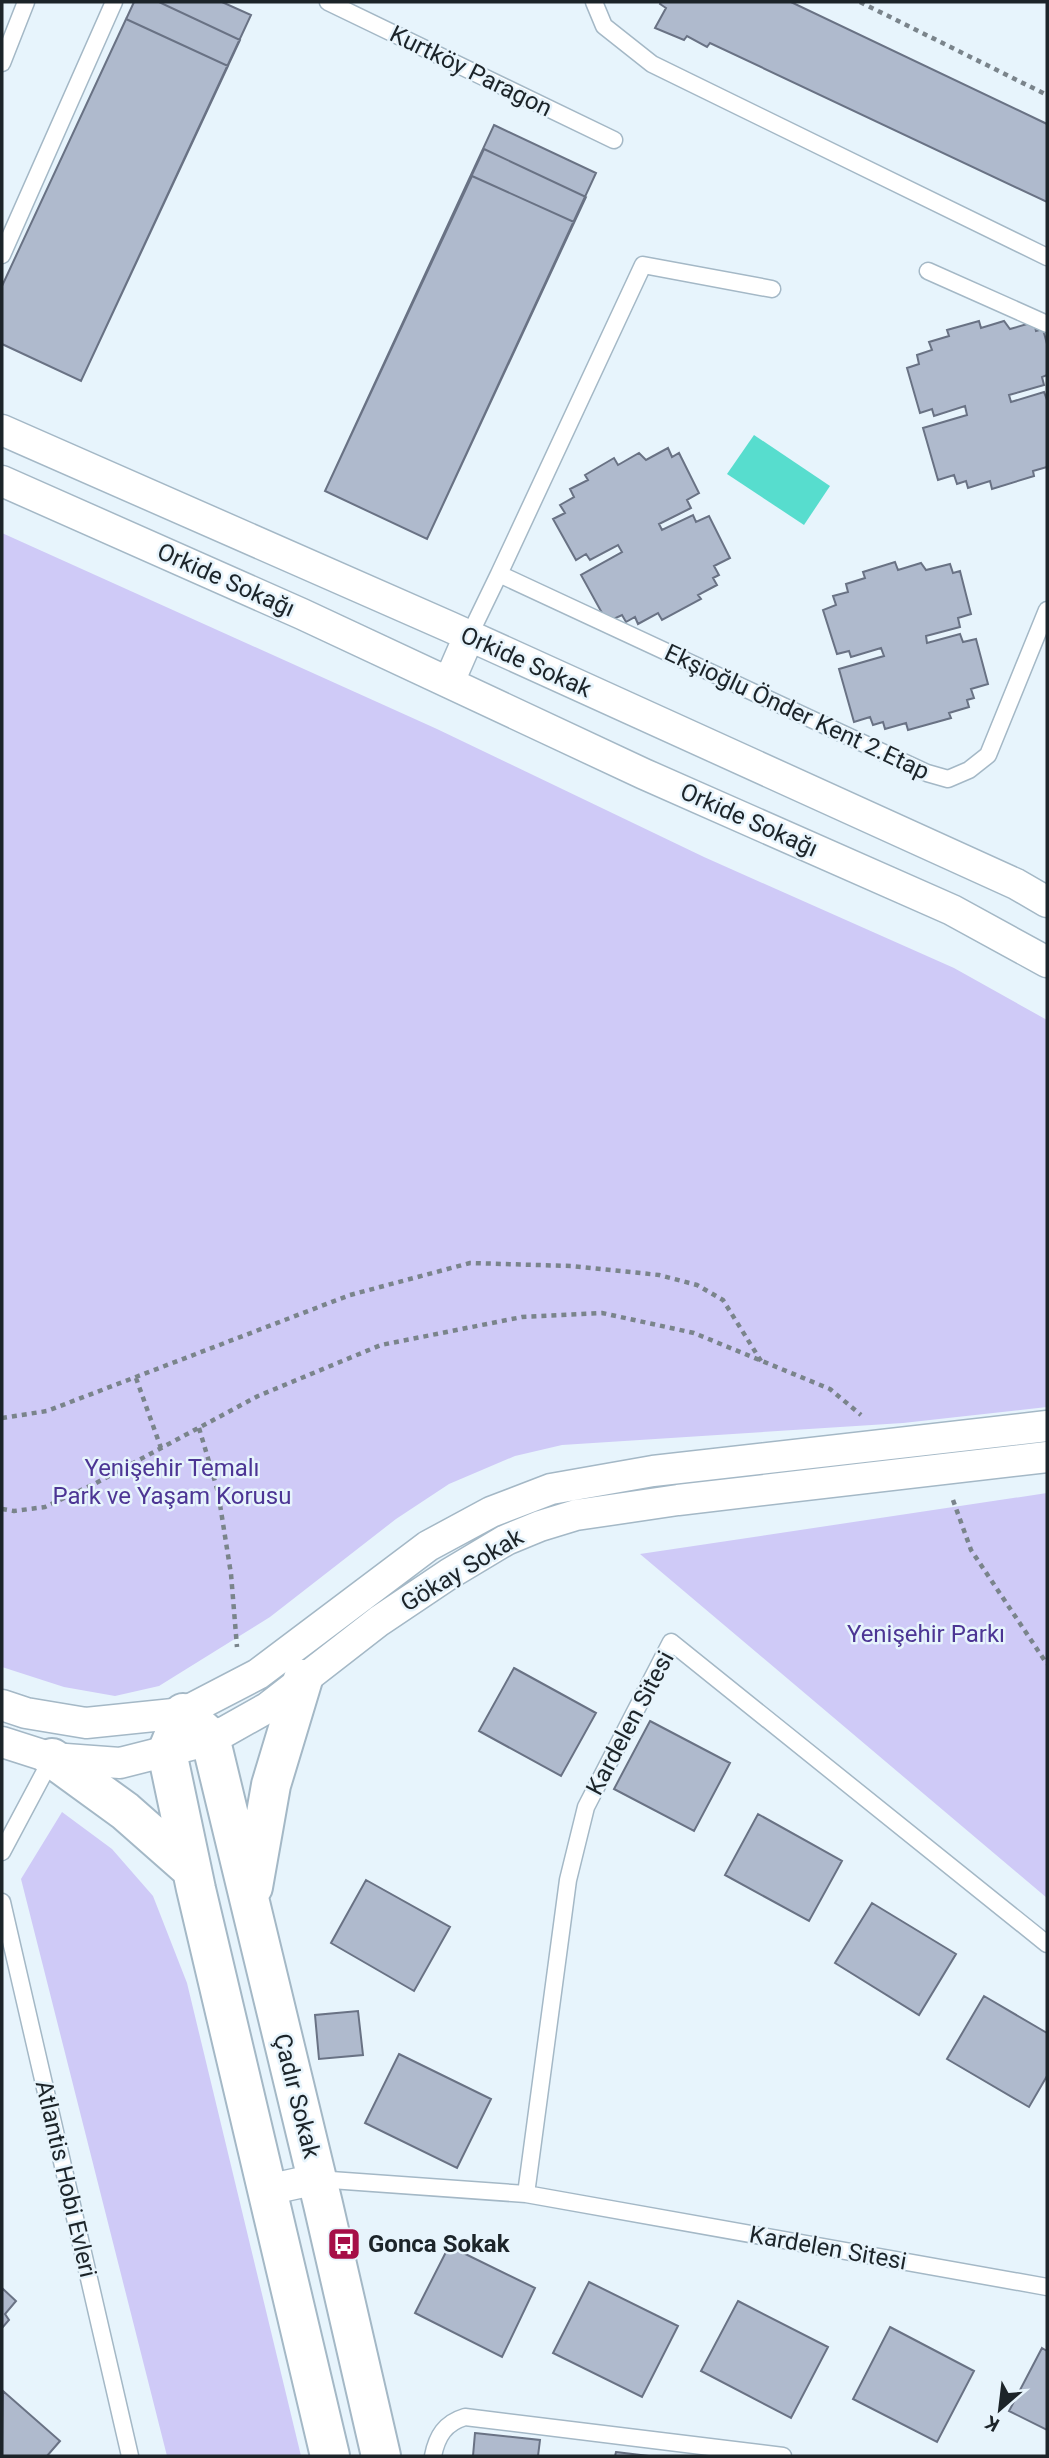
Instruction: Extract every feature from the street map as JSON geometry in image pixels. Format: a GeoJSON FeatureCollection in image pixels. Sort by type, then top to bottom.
{"type":"FeatureCollection","features":[{"type":"Feature","properties":{"kind":"street","name":"Orkide Sokak"},"geometry":{"type":"LineString","coordinates":[[2,430],[469,636],[1016,884],[1047,902]]}},
{"type":"Feature","properties":{"kind":"street","name":"Orkide Sokağı"},"geometry":{"type":"LineString","coordinates":[[2,481],[302,614],[644,774],[952,910],[1047,962]]}},
{"type":"Feature","properties":{"kind":"street"},"geometry":{"type":"LineString","coordinates":[[449,682],[469,636]]}},
{"type":"Feature","properties":{"kind":"street","name":"Gökay Sokak"},"geometry":{"type":"LineString","coordinates":[[196,1725],[241,1684],[428,1546],[491,1512],[551,1489],[653,1471],[1047,1426]]}},
{"type":"Feature","properties":{"kind":"street","name":"Gökay Sokak"},"geometry":{"type":"LineString","coordinates":[[2,1704],[26,1713],[86,1723],[196,1725],[267,1708],[379,1621],[449,1574],[506,1540],[540,1526],[576,1515],[621,1507],[1047,1457]]}},
{"type":"Feature","properties":{"kind":"street"},"geometry":{"type":"LineString","coordinates":[[250,1906],[271,1785],[303,1679]]}},
{"type":"Feature","properties":{"kind":"street"},"geometry":{"type":"LineString","coordinates":[[2,1742],[52,1758],[120,1763],[167,1752],[196,1725]]}},
{"type":"Feature","properties":{"kind":"street","name":"Çadır Sokak"},"geometry":{"type":"LineString","coordinates":[[196,1725],[250,1906],[381,2456]]}},
{"type":"Feature","properties":{"kind":"street","name":"Çadır Sokak"},"geometry":{"type":"LineString","coordinates":[[167,1752],[192,1870],[330,2456]]}},
{"type":"Feature","properties":{"kind":"street"},"geometry":{"type":"LineString","coordinates":[[52,1758],[133,1817],[192,1870]]}},
{"type":"Feature","properties":{"kind":"street"},"geometry":{"type":"LineString","coordinates":[[267,2190],[317,2179]]}},
{"type":"Feature","properties":{"kind":"lane"},"geometry":{"type":"LineString","coordinates":[[2,63],[26,2]]}},
{"type":"Feature","properties":{"kind":"lane"},"geometry":{"type":"LineString","coordinates":[[2,255],[114,2]]}},
{"type":"Feature","properties":{"kind":"lane","name":"Kurtköy Paragon"},"geometry":{"type":"LineString","coordinates":[[328,2],[614,140]]}},
{"type":"Feature","properties":{"kind":"lane"},"geometry":{"type":"LineString","coordinates":[[594,2],[604,26],[652,64],[1047,257]]}},
{"type":"Feature","properties":{"kind":"lane"},"geometry":{"type":"LineString","coordinates":[[469,636],[643,265],[772,289]]}},
{"type":"Feature","properties":{"kind":"lane"},"geometry":{"type":"LineString","coordinates":[[928,271],[1047,324]]}},
{"type":"Feature","properties":{"kind":"lane","name":"Ekşioğlu Önder Kent 2.Etap"},"geometry":{"type":"LineString","coordinates":[[499,574],[927,773],[948,779],[969,770],[988,755],[1047,610]]}},
{"type":"Feature","properties":{"kind":"lane","name":"Kardelen Sitesi"},"geometry":{"type":"LineString","coordinates":[[526,2194],[568,1880],[586,1807],[671,1642],[1047,1944]]}},
{"type":"Feature","properties":{"kind":"lane"},"geometry":{"type":"LineString","coordinates":[[2,1852],[7,1831],[52,1758]]}},
{"type":"Feature","properties":{"kind":"lane","name":"Atlantis Hobi Evleri"},"geometry":{"type":"LineString","coordinates":[[2,1902],[130,2456]]}},
{"type":"Feature","properties":{"kind":"lane","name":"Kardelen Sitesi"},"geometry":{"type":"LineString","coordinates":[[317,2179],[526,2194],[1047,2287]]}},
{"type":"Feature","properties":{"kind":"lane"},"geometry":{"type":"LineString","coordinates":[[433,2456],[439,2436],[447,2426],[466,2417],[783,2456]]}},
{"type":"Feature","properties":{"kind":"path"},"geometry":{"type":"LineString","coordinates":[[860,2],[1047,94]]}},
{"type":"Feature","properties":{"kind":"path"},"geometry":{"type":"LineString","coordinates":[[2,1418],[47,1411],[350,1295],[470,1263],[571,1266],[659,1275],[697,1284],[723,1300],[762,1361]]}},
{"type":"Feature","properties":{"kind":"path"},"geometry":{"type":"LineString","coordinates":[[2,1509],[13,1511],[45,1507],[96,1483],[258,1396],[381,1345],[522,1317],[602,1313],[694,1333],[830,1389],[894,1442]]}},
{"type":"Feature","properties":{"kind":"path"},"geometry":{"type":"LineString","coordinates":[[136,1378],[161,1448]]}},
{"type":"Feature","properties":{"kind":"path"},"geometry":{"type":"LineString","coordinates":[[199,1427],[223,1519],[241,1684]]}},
{"type":"Feature","properties":{"kind":"path"},"geometry":{"type":"LineString","coordinates":[[942,1469],[971,1550],[1047,1664]]}},
{"type":"Feature","properties":{"kind":"green space","name":"Yenişehir Temalı Park ve Yaşam Korusu"},"geometry":{"type":"Polygon","coordinates":[[[2,533],[437,729],[704,857],[954,968],[1047,1020],[1047,1407],[903,1423],[562,1445],[515,1456],[449,1484],[396,1519],[270,1617],[159,1686],[115,1696],[64,1687],[2,1667],[2,533]]]}},
{"type":"Feature","properties":{"kind":"green space","name":"Yenişehir Parkı"},"geometry":{"type":"Polygon","coordinates":[[[1047,1493],[1047,1898],[640,1554],[1047,1493]]]}},
{"type":"Feature","properties":{"kind":"green space"},"geometry":{"type":"Polygon","coordinates":[[[62,1812],[112,1849],[153,1896],[187,1983],[301,2456],[167,2456],[21,1879],[62,1812]]]}},
{"type":"Feature","properties":{"kind":"shaded area"},"geometry":{"type":"Polygon","coordinates":[[[754,435],[830,486],[804,525],[727,474],[754,435]]]}},
{"type":"Feature","properties":{"kind":"building"},"geometry":{"type":"Polygon","coordinates":[[[134,2],[222,2],[251,15],[81,381],[2,344],[2,286],[134,2]]]}},
{"type":"Feature","properties":{"kind":"building"},"geometry":{"type":"Polygon","coordinates":[[[134,2],[159,2],[240,40],[81,381],[2,344],[2,286],[134,2]]]}},
{"type":"Feature","properties":{"kind":"building"},"geometry":{"type":"Polygon","coordinates":[[[661,2],[791,2],[1047,124],[1047,202],[710,43],[707,47],[687,36],[684,40],[655,28],[666,8],[661,2]]]}},
{"type":"Feature","properties":{"kind":"building"},"geometry":{"type":"Polygon","coordinates":[[[126,19],[228,66],[81,381],[2,344],[2,286],[126,19]]]}},
{"type":"Feature","properties":{"kind":"building"},"geometry":{"type":"Polygon","coordinates":[[[494,125],[596,173],[427,539],[325,491],[494,125]]]}},
{"type":"Feature","properties":{"kind":"building"},"geometry":{"type":"Polygon","coordinates":[[[484,149],[586,197],[427,539],[325,491],[484,149]]]}},
{"type":"Feature","properties":{"kind":"building"},"geometry":{"type":"Polygon","coordinates":[[[472,176],[574,222],[427,539],[325,491],[472,176]]]}},
{"type":"Feature","properties":{"kind":"building"},"geometry":{"type":"Polygon","coordinates":[[[979,321],[981,328],[1004,321],[1010,329],[1034,322],[1036,331],[1043,329],[1047,344],[1047,375],[1042,377],[1044,385],[1009,395],[1011,402],[1044,392],[1047,400],[1047,467],[1033,471],[1034,476],[992,489],[990,481],[968,488],[966,481],[957,484],[954,475],[938,480],[923,428],[967,415],[965,406],[934,416],[932,409],[920,413],[907,368],[919,364],[917,355],[932,350],[929,342],[949,336],[947,330],[979,321]]]}},
{"type":"Feature","properties":{"kind":"building"},"geometry":{"type":"Polygon","coordinates":[[[668,448],[672,457],[679,453],[699,493],[687,500],[691,508],[659,524],[662,530],[693,515],[696,522],[709,516],[730,558],[714,566],[719,575],[713,578],[717,585],[698,595],[701,599],[662,620],[658,613],[638,624],[635,617],[626,622],[622,615],[607,622],[581,575],[622,552],[618,545],[590,560],[586,554],[576,560],[553,519],[565,513],[560,505],[574,497],[570,489],[588,480],[585,475],[614,458],[618,465],[639,453],[646,460],[668,448]]]}},
{"type":"Feature","properties":{"kind":"building"},"geometry":{"type":"Polygon","coordinates":[[[895,562],[898,570],[921,563],[926,570],[950,564],[953,573],[960,571],[971,614],[958,618],[960,627],[926,636],[927,643],[960,634],[963,642],[976,639],[988,684],[971,689],[974,698],[967,700],[969,707],[949,713],[951,718],[908,730],[906,723],[885,729],[883,722],[873,725],[870,717],[854,722],[839,669],[884,656],[881,648],[851,657],[849,651],[837,654],[823,610],[836,605],[833,596],[848,592],[846,584],[865,578],[863,572],[895,562]]]}},
{"type":"Feature","properties":{"kind":"building"},"geometry":{"type":"Polygon","coordinates":[[[514,1668],[596,1713],[561,1776],[479,1731],[514,1668]]]}},
{"type":"Feature","properties":{"kind":"building"},"geometry":{"type":"Polygon","coordinates":[[[650,1721],[730,1763],[694,1831],[614,1789],[650,1721]]]}},
{"type":"Feature","properties":{"kind":"building"},"geometry":{"type":"Polygon","coordinates":[[[758,1814],[842,1861],[809,1921],[725,1875],[758,1814]]]}},
{"type":"Feature","properties":{"kind":"building"},"geometry":{"type":"Polygon","coordinates":[[[366,1880],[450,1927],[414,1991],[331,1943],[366,1880]]]}},
{"type":"Feature","properties":{"kind":"building"},"geometry":{"type":"Polygon","coordinates":[[[872,1903],[956,1954],[919,2015],[835,1963],[872,1903]]]}},
{"type":"Feature","properties":{"kind":"building"},"geometry":{"type":"Polygon","coordinates":[[[984,1996],[1047,2033],[1047,2076],[1029,2107],[947,2059],[984,1996]]]}},
{"type":"Feature","properties":{"kind":"building"},"geometry":{"type":"Polygon","coordinates":[[[358,2011],[363,2055],[319,2059],[315,2015],[358,2011]]]}},
{"type":"Feature","properties":{"kind":"building"},"geometry":{"type":"Polygon","coordinates":[[[399,2054],[491,2099],[457,2168],[365,2123],[399,2054]]]}},
{"type":"Feature","properties":{"kind":"building"},"geometry":{"type":"Polygon","coordinates":[[[449,2246],[535,2288],[502,2357],[415,2313],[449,2246]]]}},
{"type":"Feature","properties":{"kind":"building"},"geometry":{"type":"Polygon","coordinates":[[[589,2282],[678,2326],[642,2397],[553,2353],[589,2282]]]}},
{"type":"Feature","properties":{"kind":"building"},"geometry":{"type":"Polygon","coordinates":[[[2,2288],[16,2301],[5,2314],[9,2320],[2,2328],[2,2288]]]}},
{"type":"Feature","properties":{"kind":"building"},"geometry":{"type":"Polygon","coordinates":[[[738,2301],[828,2347],[791,2418],[701,2371],[738,2301]]]}},
{"type":"Feature","properties":{"kind":"building"},"geometry":{"type":"Polygon","coordinates":[[[890,2327],[974,2371],[937,2442],[853,2399],[890,2327]]]}},
{"type":"Feature","properties":{"kind":"building"},"geometry":{"type":"Polygon","coordinates":[[[1042,2348],[1047,2351],[1047,2430],[1009,2411],[1042,2348]]]}},
{"type":"Feature","properties":{"kind":"building"},"geometry":{"type":"Polygon","coordinates":[[[3,2391],[60,2441],[47,2456],[2,2456],[3,2391]]]}},
{"type":"Feature","properties":{"kind":"building"},"geometry":{"type":"Polygon","coordinates":[[[475,2433],[540,2440],[538,2456],[473,2456],[475,2433]]]}},
{"type":"Feature","properties":{"kind":"building"},"geometry":{"type":"Polygon","coordinates":[[[616,2452],[649,2456],[615,2456],[616,2452]]]}},
{"type":"Feature","properties":{"kind":"place","name":"Gonca Sokak"},"geometry":{"type":"Point","coordinates":[344,2244]}}]}
